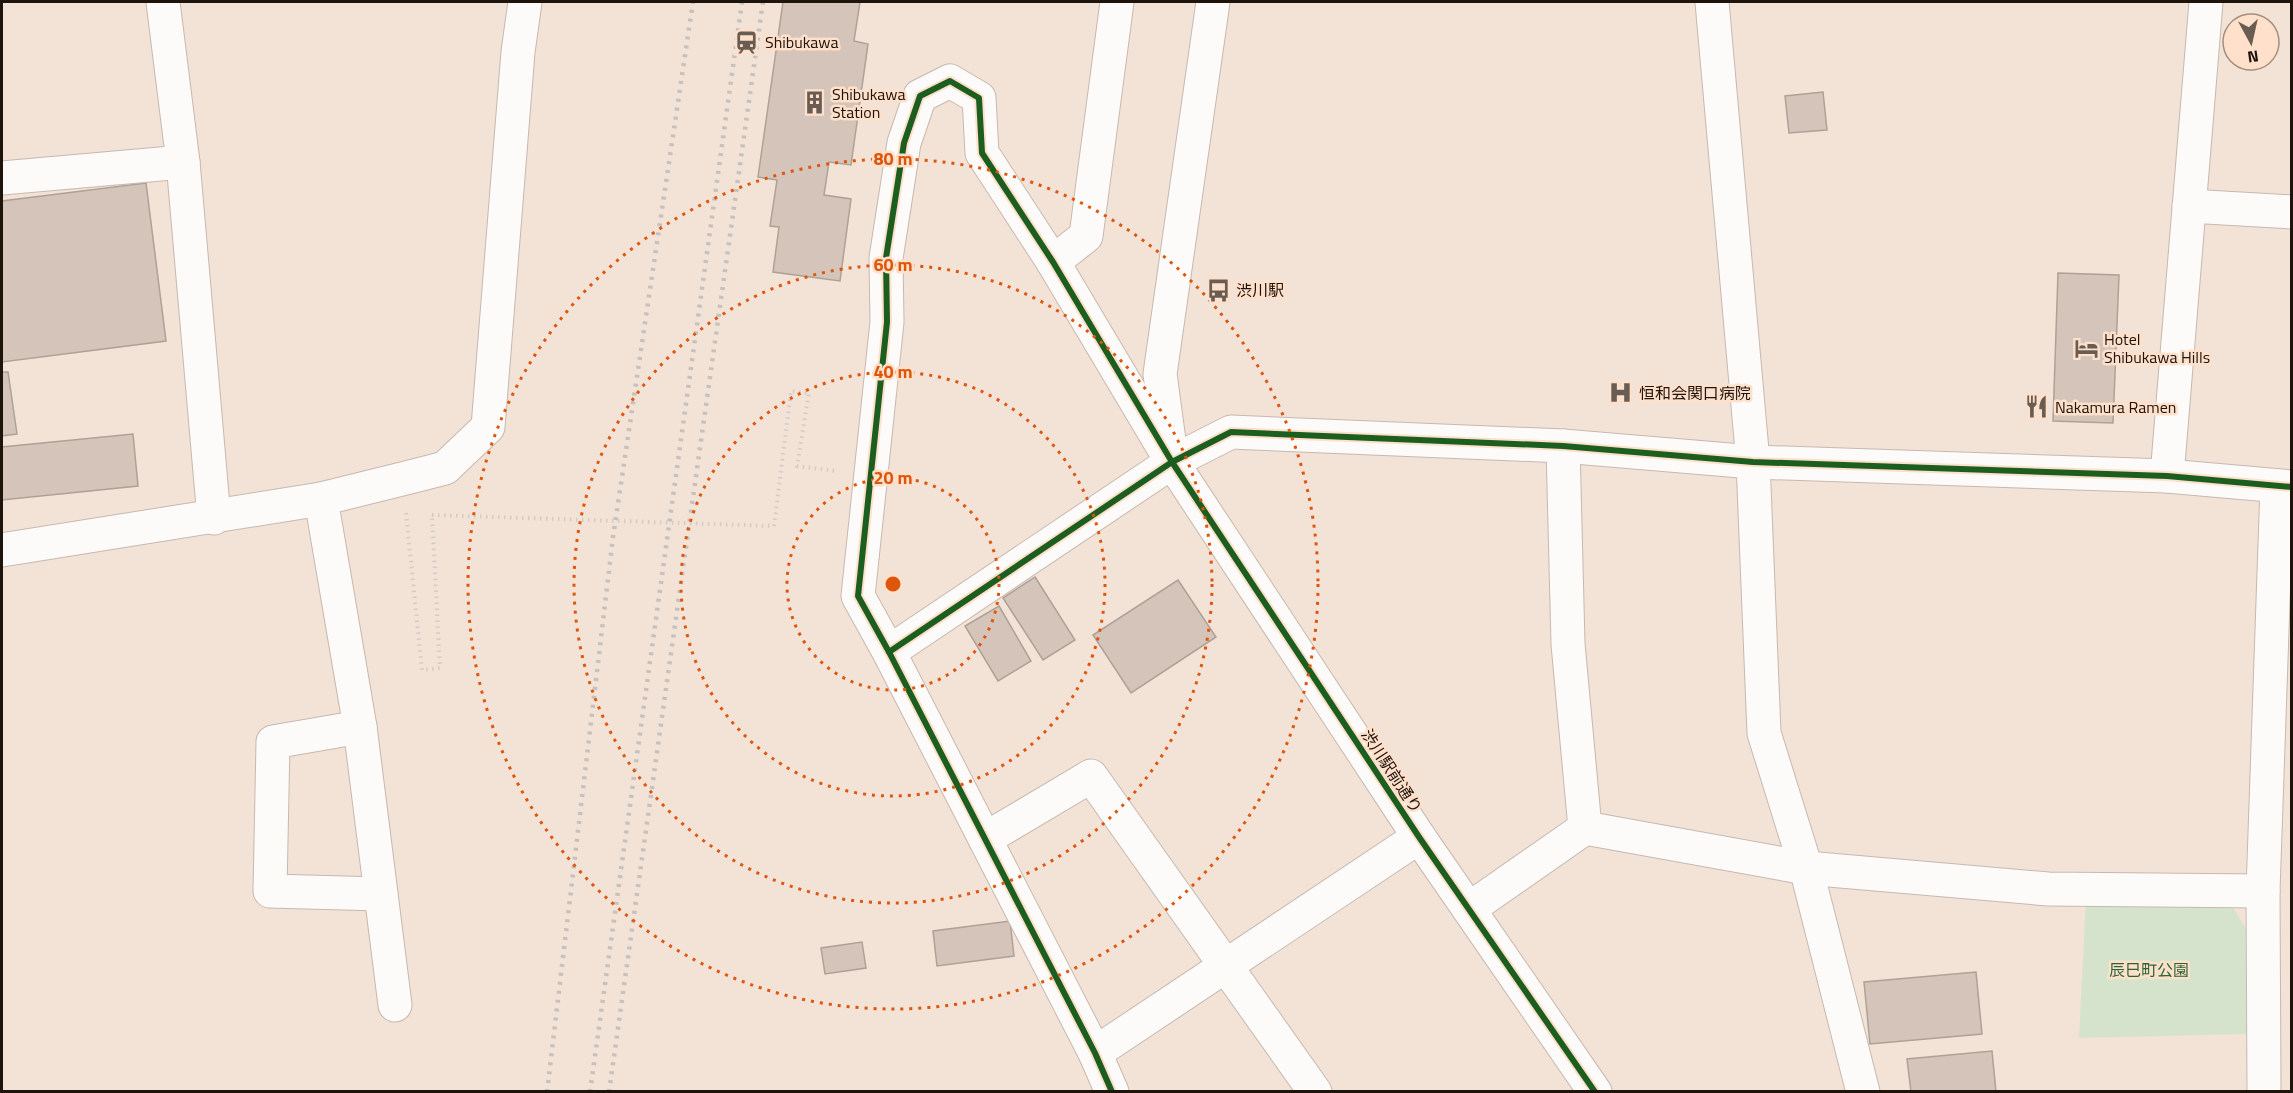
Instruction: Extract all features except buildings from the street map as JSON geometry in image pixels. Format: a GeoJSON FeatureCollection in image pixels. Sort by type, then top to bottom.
{"type":"FeatureCollection","features":[{"type":"Feature","properties":{"kind":"street"},"geometry":{"type":"LineString","coordinates":[[163,2],[183,162],[214,518]]}},
{"type":"Feature","properties":{"kind":"street"},"geometry":{"type":"LineString","coordinates":[[2,550],[214,518],[321,499],[402,479],[445,468],[488,427],[518,52],[525,2]]}},
{"type":"Feature","properties":{"kind":"street"},"geometry":{"type":"LineString","coordinates":[[1053,262],[1086,236],[1117,2]]}},
{"type":"Feature","properties":{"kind":"street"},"geometry":{"type":"LineString","coordinates":[[1172,462],[1160,374],[1213,2]]}},
{"type":"Feature","properties":{"kind":"street"},"geometry":{"type":"LineString","coordinates":[[1712,2],[1753,462],[1764,733],[1806,868],[1863,1092]]}},
{"type":"Feature","properties":{"kind":"street"},"geometry":{"type":"LineString","coordinates":[[2167,476],[2205,2]]}},
{"type":"Feature","properties":{"kind":"street","name":"渋川駅前通り"},"geometry":{"type":"LineString","coordinates":[[889,652],[858,596],[887,322],[886,258],[904,143],[920,96],[950,81],[979,98],[982,153],[1053,262],[1172,462],[1419,837],[1595,1092]]}},
{"type":"Feature","properties":{"kind":"street"},"geometry":{"type":"LineString","coordinates":[[2,178],[183,162]]}},
{"type":"Feature","properties":{"kind":"street"},"geometry":{"type":"LineString","coordinates":[[2189,206],[2292,212]]}},
{"type":"Feature","properties":{"kind":"street"},"geometry":{"type":"LineString","coordinates":[[1112,1092],[1095,1053],[889,652],[1172,462],[1231,432],[1563,446],[1753,462],[2167,476],[2284,487],[2280,739],[2263,891],[2264,1092]]}},
{"type":"Feature","properties":{"kind":"street"},"geometry":{"type":"LineString","coordinates":[[1563,446],[1568,644],[1585,828]]}},
{"type":"Feature","properties":{"kind":"street"},"geometry":{"type":"LineString","coordinates":[[321,499],[360,727],[395,1005]]}},
{"type":"Feature","properties":{"kind":"street"},"geometry":{"type":"LineString","coordinates":[[360,727],[273,742],[270,891],[381,894]]}},
{"type":"Feature","properties":{"kind":"street"},"geometry":{"type":"LineString","coordinates":[[985,839],[1091,776],[1315,1092]]}},
{"type":"Feature","properties":{"kind":"street"},"geometry":{"type":"LineString","coordinates":[[1469,909],[1585,828],[1806,868],[2048,889],[2263,891]]}},
{"type":"Feature","properties":{"kind":"street"},"geometry":{"type":"LineString","coordinates":[[1095,1053],[1419,837]]}},
{"type":"Feature","properties":{"kind":"path"},"geometry":{"type":"LineString","coordinates":[[402,479],[422,670],[440,668],[432,515],[774,526],[791,391],[809,393],[797,466]]}},
{"type":"Feature","properties":{"kind":"green space","name":"辰巳町公園"},"geometry":{"type":"Polygon","coordinates":[[[2086,900],[2232,906],[2247,930],[2247,1034],[2079,1038],[2086,900]]]}},
{"type":"Feature","properties":{"kind":"railway"},"geometry":{"type":"LineString","coordinates":[[547,1092],[613,537],[693,2]]}},
{"type":"Feature","properties":{"kind":"railway"},"geometry":{"type":"LineString","coordinates":[[590,1092],[742,2]]}},
{"type":"Feature","properties":{"kind":"railway"},"geometry":{"type":"LineString","coordinates":[[609,1092],[763,2]]}},
{"type":"Feature","properties":{"kind":"cycle path"},"geometry":{"type":"LineString","coordinates":[[1112,1092],[1095,1053],[858,596],[887,322],[886,258],[904,143],[920,96],[950,81],[979,98],[982,153],[1053,262],[1172,462],[1419,837],[1595,1092]]}},
{"type":"Feature","properties":{"kind":"cycle path"},"geometry":{"type":"LineString","coordinates":[[889,652],[1172,462],[1231,432],[1563,446],[1753,462],[2167,476],[2292,487]]}},
{"type":"Feature","properties":{"kind":"place","name":"Shibukawa"},"geometry":{"type":"Point","coordinates":[747,42]}},
{"type":"Feature","properties":{"kind":"place","name":"Shibukawa Station"},"geometry":{"type":"Point","coordinates":[814,103]}},
{"type":"Feature","properties":{"kind":"place","name":"渋川駅"},"geometry":{"type":"Point","coordinates":[1218,290]}},
{"type":"Feature","properties":{"kind":"place","name":"Hotel Shibukawa Hills"},"geometry":{"type":"Point","coordinates":[2086,348]}},
{"type":"Feature","properties":{"kind":"place","name":"恒和会関口病院"},"geometry":{"type":"Point","coordinates":[1621,393]}},
{"type":"Feature","properties":{"kind":"place","name":"Nakamura Ramen"},"geometry":{"type":"Point","coordinates":[2037,407]}}]}
